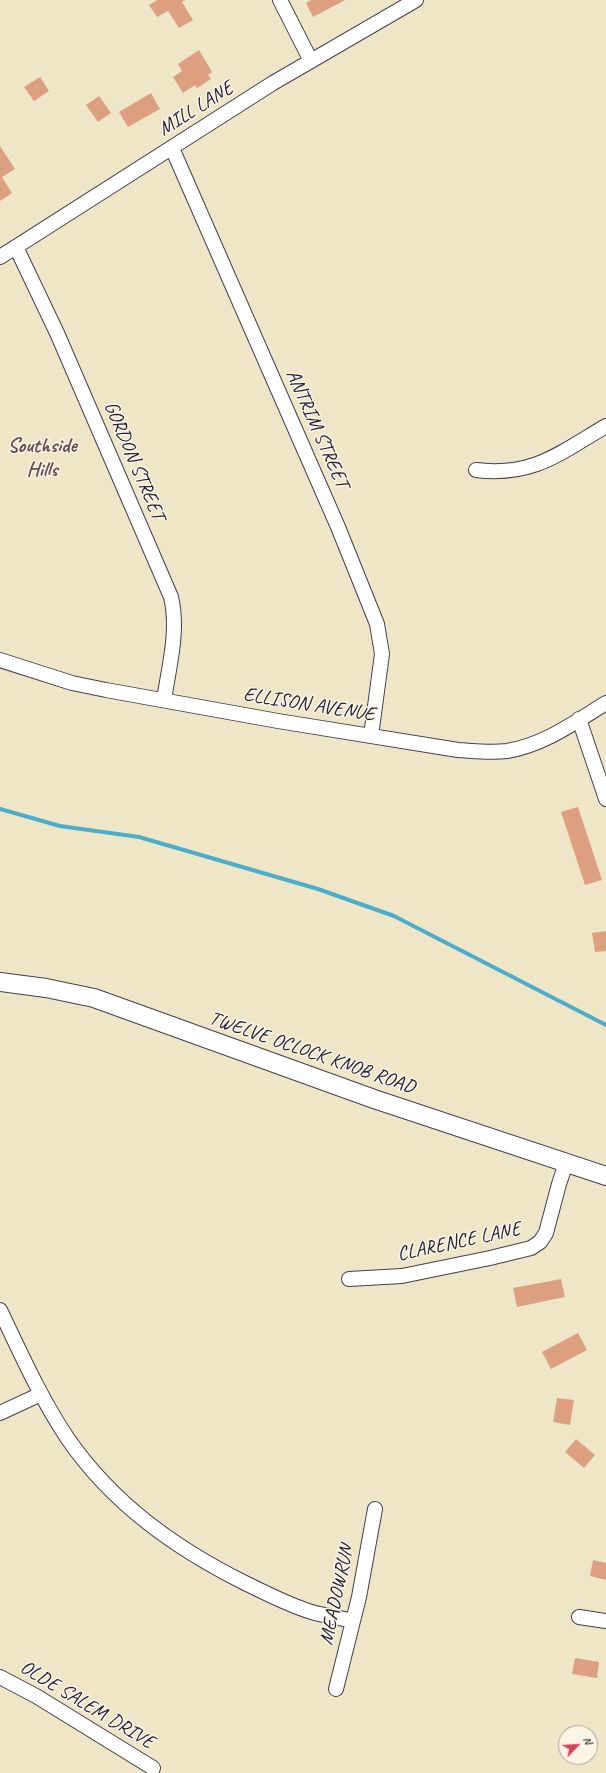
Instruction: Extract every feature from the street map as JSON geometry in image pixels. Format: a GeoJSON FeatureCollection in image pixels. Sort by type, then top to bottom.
{"type":"FeatureCollection","features":[{"type":"Feature","properties":{"kind":"street"},"geometry":{"type":"LineString","coordinates":[[280,0],[311,61]]}},
{"type":"Feature","properties":{"kind":"street","name":"MILL LANE"},"geometry":{"type":"LineString","coordinates":[[0,257],[311,61],[416,0]]}},
{"type":"Feature","properties":{"kind":"street","name":"ANTRIM STREET"},"geometry":{"type":"LineString","coordinates":[[172,148],[338,527],[377,624],[382,654],[371,736]]}},
{"type":"Feature","properties":{"kind":"street","name":"GORDON STREET"},"geometry":{"type":"LineString","coordinates":[[16,247],[57,333],[171,597],[175,626],[164,700]]}},
{"type":"Feature","properties":{"kind":"street"},"geometry":{"type":"LineString","coordinates":[[476,470],[509,472],[527,469],[544,462],[606,426]]}},
{"type":"Feature","properties":{"kind":"street","name":"ELLISON AVENUE"},"geometry":{"type":"LineString","coordinates":[[0,660],[72,683],[278,721],[458,750],[486,752],[506,751],[546,739],[606,703]]}},
{"type":"Feature","properties":{"kind":"street"},"geometry":{"type":"LineString","coordinates":[[579,719],[606,799]]}},
{"type":"Feature","properties":{"kind":"street","name":"TWELVE OCLOCK KNOB ROAD"},"geometry":{"type":"LineString","coordinates":[[0,982],[46,988],[94,998],[374,1099],[606,1176]]}},
{"type":"Feature","properties":{"kind":"street","name":"CLARENCE LANE"},"geometry":{"type":"LineString","coordinates":[[349,1279],[402,1276],[531,1248],[540,1242],[546,1234],[558,1184],[566,1163]]}},
{"type":"Feature","properties":{"kind":"street"},"geometry":{"type":"LineString","coordinates":[[0,1310],[41,1394],[68,1438],[88,1466],[111,1492],[136,1515],[161,1534],[222,1571],[283,1602],[315,1613],[353,1621]]}},
{"type":"Feature","properties":{"kind":"street"},"geometry":{"type":"LineString","coordinates":[[0,1413],[41,1394]]}},
{"type":"Feature","properties":{"kind":"street","name":"MEADOWRUN"},"geometry":{"type":"LineString","coordinates":[[336,1689],[359,1597],[375,1509]]}},
{"type":"Feature","properties":{"kind":"street"},"geometry":{"type":"LineString","coordinates":[[579,1617],[606,1621]]}},
{"type":"Feature","properties":{"kind":"street","name":"OLDE SALEM DRIVE"},"geometry":{"type":"LineString","coordinates":[[0,1677],[36,1696],[153,1768]]}},
{"type":"Feature","properties":{"kind":"building"},"geometry":{"type":"Polygon","coordinates":[[[157,0],[185,0],[182,2],[193,20],[179,28],[168,11],[157,17],[149,5],[157,0]]]}},
{"type":"Feature","properties":{"kind":"building"},"geometry":{"type":"Polygon","coordinates":[[[311,0],[345,0],[313,17],[306,3],[311,0]]]}},
{"type":"Feature","properties":{"kind":"building"},"geometry":{"type":"Polygon","coordinates":[[[199,50],[212,72],[208,75],[211,79],[197,88],[195,85],[183,93],[173,77],[182,71],[178,64],[199,50]]]}},
{"type":"Feature","properties":{"kind":"building"},"geometry":{"type":"Polygon","coordinates":[[[40,77],[49,91],[34,101],[24,87],[40,77]]]}},
{"type":"Feature","properties":{"kind":"building"},"geometry":{"type":"Polygon","coordinates":[[[151,93],[160,109],[128,127],[119,112],[151,93]]]}},
{"type":"Feature","properties":{"kind":"building"},"geometry":{"type":"Polygon","coordinates":[[[99,96],[111,113],[98,122],[86,105],[99,96]]]}},
{"type":"Feature","properties":{"kind":"building"},"geometry":{"type":"Polygon","coordinates":[[[0,146],[15,169],[2,177],[12,193],[0,201],[0,146]]]}},
{"type":"Feature","properties":{"kind":"building"},"geometry":{"type":"Polygon","coordinates":[[[578,807],[602,880],[585,885],[561,812],[578,807]]]}},
{"type":"Feature","properties":{"kind":"building"},"geometry":{"type":"Polygon","coordinates":[[[606,931],[606,951],[595,952],[592,933],[606,931]]]}},
{"type":"Feature","properties":{"kind":"building"},"geometry":{"type":"Polygon","coordinates":[[[561,1279],[565,1297],[517,1307],[513,1288],[561,1279]]]}},
{"type":"Feature","properties":{"kind":"building"},"geometry":{"type":"Polygon","coordinates":[[[578,1333],[587,1350],[551,1369],[542,1352],[578,1333]]]}},
{"type":"Feature","properties":{"kind":"building"},"geometry":{"type":"Polygon","coordinates":[[[557,1398],[574,1400],[570,1425],[553,1422],[557,1398]]]}},
{"type":"Feature","properties":{"kind":"building"},"geometry":{"type":"Polygon","coordinates":[[[576,1439],[595,1455],[584,1468],[565,1452],[576,1439]]]}},
{"type":"Feature","properties":{"kind":"building"},"geometry":{"type":"Polygon","coordinates":[[[593,1560],[606,1563],[606,1580],[590,1576],[593,1560]]]}},
{"type":"Feature","properties":{"kind":"building"},"geometry":{"type":"Polygon","coordinates":[[[575,1658],[599,1662],[597,1678],[572,1674],[575,1658]]]}},
{"type":"Feature","properties":{"kind":"waterway"},"geometry":{"type":"LineString","coordinates":[[0,809],[60,826],[139,837],[318,889],[394,916],[606,1025]]}},
{"type":"Feature","properties":{"kind":"district","name":"Southside Hills"},"geometry":{"type":"Point","coordinates":[42,458]}}]}
